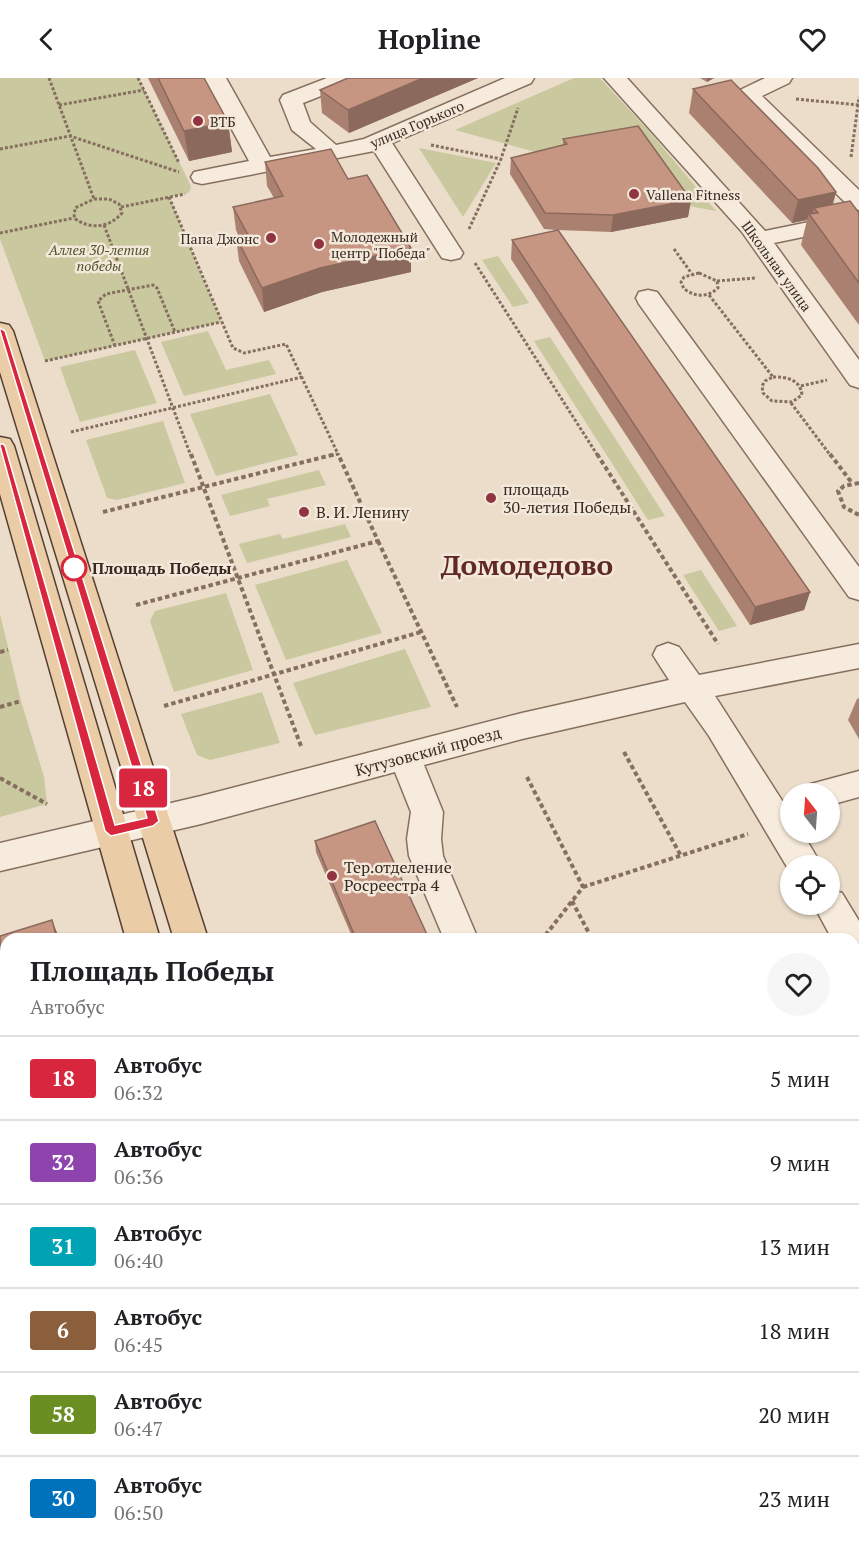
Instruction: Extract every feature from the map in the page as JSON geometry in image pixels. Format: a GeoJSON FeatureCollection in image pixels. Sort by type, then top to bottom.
{"type":"FeatureCollection","features":[{"type":"Feature","properties":{"kind":"main road"},"geometry":{"type":"LineString","coordinates":[[0,331],[189,933]]}},
{"type":"Feature","properties":{"kind":"main road"},"geometry":{"type":"LineString","coordinates":[[0,446],[141,933]]}},
{"type":"Feature","properties":{"kind":"street"},"geometry":{"type":"LineString","coordinates":[[215,78],[263,166]]}},
{"type":"Feature","properties":{"kind":"street"},"geometry":{"type":"LineString","coordinates":[[330,154],[325,146],[300,125],[291,100],[346,78]]}},
{"type":"Feature","properties":{"kind":"street","name":"Школьная улица"},"geometry":{"type":"LineString","coordinates":[[615,78],[759,239],[859,379]]}},
{"type":"Feature","properties":{"kind":"street"},"geometry":{"type":"LineString","coordinates":[[781,78],[748,95],[852,197]]}},
{"type":"Feature","properties":{"kind":"street","name":"улица Горького"},"geometry":{"type":"LineString","coordinates":[[202,177],[330,154],[385,140],[522,88]]}},
{"type":"Feature","properties":{"kind":"street"},"geometry":{"type":"LineString","coordinates":[[385,140],[451,253]]}},
{"type":"Feature","properties":{"kind":"street"},"geometry":{"type":"LineString","coordinates":[[759,239],[859,219]]}},
{"type":"Feature","properties":{"kind":"street"},"geometry":{"type":"LineString","coordinates":[[648,298],[859,589]]}},
{"type":"Feature","properties":{"kind":"street"},"geometry":{"type":"LineString","coordinates":[[668,656],[779,810],[800,855]]}},
{"type":"Feature","properties":{"kind":"street","name":"Кутузовский проезд"},"geometry":{"type":"LineString","coordinates":[[0,857],[153,821],[522,726],[692,688],[859,656]]}},
{"type":"Feature","properties":{"kind":"street"},"geometry":{"type":"LineString","coordinates":[[404,756],[427,812],[424,839],[426,856],[458,933]]}},
{"type":"Feature","properties":{"kind":"street"},"geometry":{"type":"LineString","coordinates":[[837,915],[847,933]]}},
{"type":"Feature","properties":{"kind":"path"},"geometry":{"type":"LineString","coordinates":[[49,78],[94,199]]}},
{"type":"Feature","properties":{"kind":"path"},"geometry":{"type":"LineString","coordinates":[[0,148],[70,136],[185,175],[138,78]]}},
{"type":"Feature","properties":{"kind":"path"},"geometry":{"type":"LineString","coordinates":[[469,233],[470,222],[501,159],[522,88]]}},
{"type":"Feature","properties":{"kind":"path"},"geometry":{"type":"LineString","coordinates":[[59,105],[144,90]]}},
{"type":"Feature","properties":{"kind":"path"},"geometry":{"type":"LineString","coordinates":[[748,95],[859,105]]}},
{"type":"Feature","properties":{"kind":"path"},"geometry":{"type":"LineString","coordinates":[[852,197],[859,97]]}},
{"type":"Feature","properties":{"kind":"path"},"geometry":{"type":"LineString","coordinates":[[385,140],[501,159]]}},
{"type":"Feature","properties":{"kind":"path"},"geometry":{"type":"LineString","coordinates":[[74,218],[75,208],[94,199],[109,199],[121,207],[190,191],[188,180],[202,177]]}},
{"type":"Feature","properties":{"kind":"path"},"geometry":{"type":"LineString","coordinates":[[169,197],[221,322],[236,351],[251,352],[286,344],[457,707]]}},
{"type":"Feature","properties":{"kind":"path"},"geometry":{"type":"LineString","coordinates":[[0,233],[74,218],[84,225],[104,225],[119,217],[121,207]]}},
{"type":"Feature","properties":{"kind":"path"},"geometry":{"type":"LineString","coordinates":[[104,225],[301,746]]}},
{"type":"Feature","properties":{"kind":"path"},"geometry":{"type":"LineString","coordinates":[[674,249],[692,274]]}},
{"type":"Feature","properties":{"kind":"path"},"geometry":{"type":"LineString","coordinates":[[477,257],[475,261],[489,284],[718,644]]}},
{"type":"Feature","properties":{"kind":"path"},"geometry":{"type":"LineString","coordinates":[[692,274],[706,274],[717,281],[718,288],[709,295],[693,295],[684,290],[681,282],[692,274]]}},
{"type":"Feature","properties":{"kind":"path"},"geometry":{"type":"LineString","coordinates":[[115,346],[98,299],[102,295],[150,285],[156,287],[175,332]]}},
{"type":"Feature","properties":{"kind":"path"},"geometry":{"type":"LineString","coordinates":[[709,295],[773,377]]}},
{"type":"Feature","properties":{"kind":"path"},"geometry":{"type":"LineString","coordinates":[[45,361],[221,322]]}},
{"type":"Feature","properties":{"kind":"path"},"geometry":{"type":"LineString","coordinates":[[71,432],[302,377]]}},
{"type":"Feature","properties":{"kind":"path"},"geometry":{"type":"LineString","coordinates":[[773,377],[790,379],[801,386],[802,395],[791,403],[777,403],[764,395],[762,386],[765,381],[773,377]]}},
{"type":"Feature","properties":{"kind":"path"},"geometry":{"type":"LineString","coordinates":[[791,403],[852,483]]}},
{"type":"Feature","properties":{"kind":"path"},"geometry":{"type":"LineString","coordinates":[[103,512],[338,454]]}},
{"type":"Feature","properties":{"kind":"path"},"geometry":{"type":"LineString","coordinates":[[859,483],[844,486],[838,491],[841,506],[859,515]]}},
{"type":"Feature","properties":{"kind":"path"},"geometry":{"type":"LineString","coordinates":[[136,604],[378,542]]}},
{"type":"Feature","properties":{"kind":"path"},"geometry":{"type":"LineString","coordinates":[[164,706],[421,632]]}},
{"type":"Feature","properties":{"kind":"path"},"geometry":{"type":"LineString","coordinates":[[0,652],[8,650]]}},
{"type":"Feature","properties":{"kind":"path"},"geometry":{"type":"LineString","coordinates":[[0,707],[21,701]]}},
{"type":"Feature","properties":{"kind":"path"},"geometry":{"type":"LineString","coordinates":[[624,752],[681,856]]}},
{"type":"Feature","properties":{"kind":"path"},"geometry":{"type":"LineString","coordinates":[[528,777],[583,887]]}},
{"type":"Feature","properties":{"kind":"path"},"geometry":{"type":"LineString","coordinates":[[0,778],[47,804]]}},
{"type":"Feature","properties":{"kind":"path"},"geometry":{"type":"LineString","coordinates":[[548,933],[583,887],[681,856],[779,810]]}},
{"type":"Feature","properties":{"kind":"path"},"geometry":{"type":"LineString","coordinates":[[572,901],[589,933]]}},
{"type":"Feature","properties":{"kind":"green space","name":"Аллея 30-летия победы"},"geometry":{"type":"Polygon","coordinates":[[[0,78],[138,78],[190,184],[191,189],[188,193],[169,197],[221,322],[45,361],[0,239],[0,78]]]}},
{"type":"Feature","properties":{"kind":"green space"},"geometry":{"type":"Polygon","coordinates":[[[574,78],[600,78],[649,131],[716,211],[689,206],[546,155],[455,130],[574,78]]]}},
{"type":"Feature","properties":{"kind":"green space"},"geometry":{"type":"Polygon","coordinates":[[[419,148],[496,163],[463,217],[419,148]]]}},
{"type":"Feature","properties":{"kind":"green space"},"geometry":{"type":"Polygon","coordinates":[[[498,256],[529,303],[513,307],[482,260],[498,256]]]}},
{"type":"Feature","properties":{"kind":"green space"},"geometry":{"type":"Polygon","coordinates":[[[208,331],[226,370],[269,360],[276,374],[184,396],[161,342],[208,331]]]}},
{"type":"Feature","properties":{"kind":"green space"},"geometry":{"type":"Polygon","coordinates":[[[550,337],[665,516],[648,520],[534,341],[550,337]]]}},
{"type":"Feature","properties":{"kind":"green space"},"geometry":{"type":"Polygon","coordinates":[[[135,350],[157,403],[80,422],[60,367],[135,350]]]}},
{"type":"Feature","properties":{"kind":"green space"},"geometry":{"type":"Polygon","coordinates":[[[270,394],[298,455],[216,476],[190,414],[270,394]]]}},
{"type":"Feature","properties":{"kind":"green space"},"geometry":{"type":"Polygon","coordinates":[[[163,421],[185,483],[117,500],[107,498],[86,440],[163,421]]]}},
{"type":"Feature","properties":{"kind":"green space"},"geometry":{"type":"Polygon","coordinates":[[[319,470],[326,485],[267,499],[270,506],[230,516],[221,495],[319,470]]]}},
{"type":"Feature","properties":{"kind":"green space"},"geometry":{"type":"Polygon","coordinates":[[[345,524],[351,537],[247,563],[239,544],[280,534],[283,539],[345,524]]]}},
{"type":"Feature","properties":{"kind":"green space"},"geometry":{"type":"Polygon","coordinates":[[[347,560],[382,633],[286,660],[255,585],[347,560]]]}},
{"type":"Feature","properties":{"kind":"green space"},"geometry":{"type":"Polygon","coordinates":[[[701,570],[737,626],[719,631],[683,575],[701,570]]]}},
{"type":"Feature","properties":{"kind":"green space"},"geometry":{"type":"Polygon","coordinates":[[[226,593],[253,670],[174,692],[150,621],[155,611],[226,593]]]}},
{"type":"Feature","properties":{"kind":"green space"},"geometry":{"type":"Polygon","coordinates":[[[0,614],[21,701],[44,777],[47,804],[0,817],[0,614]]]}},
{"type":"Feature","properties":{"kind":"green space"},"geometry":{"type":"Polygon","coordinates":[[[405,649],[431,707],[315,735],[293,683],[405,649]]]}},
{"type":"Feature","properties":{"kind":"green space"},"geometry":{"type":"Polygon","coordinates":[[[262,692],[280,743],[210,760],[197,755],[181,714],[262,692]]]}},
{"type":"Feature","properties":{"kind":"building"},"geometry":{"type":"Polygon","coordinates":[[[158,78],[204,78],[228,122],[184,131],[158,78]]]}},
{"type":"Feature","properties":{"kind":"building"},"geometry":{"type":"Polygon","coordinates":[[[348,78],[423,78],[348,110],[320,90],[348,78]]]}},
{"type":"Feature","properties":{"kind":"building"},"geometry":{"type":"Polygon","coordinates":[[[731,80],[818,168],[836,192],[798,200],[693,89],[731,80]]]}},
{"type":"Feature","properties":{"kind":"building"},"geometry":{"type":"Polygon","coordinates":[[[638,126],[691,200],[613,215],[545,213],[511,158],[567,144],[563,139],[638,126]]]}},
{"type":"Feature","properties":{"kind":"building","name":"Молодежный центр \"Победа\""},"geometry":{"type":"Polygon","coordinates":[[[331,149],[348,179],[367,175],[411,248],[320,268],[262,288],[236,237],[248,235],[233,207],[283,196],[265,162],[331,149]]]}},
{"type":"Feature","properties":{"kind":"building"},"geometry":{"type":"Polygon","coordinates":[[[850,201],[859,213],[859,283],[809,214],[818,213],[814,208],[850,201]]]}},
{"type":"Feature","properties":{"kind":"building"},"geometry":{"type":"Polygon","coordinates":[[[558,230],[810,592],[755,607],[512,240],[558,230]]]}},
{"type":"Feature","properties":{"kind":"building"},"geometry":{"type":"Polygon","coordinates":[[[375,821],[426,933],[353,933],[315,841],[375,821]]]}},
{"type":"Feature","properties":{"kind":"building"},"geometry":{"type":"Polygon","coordinates":[[[52,920],[55,933],[10,933],[52,920]]]}},
{"type":"Feature","properties":{"kind":"bus line","name":"18"},"geometry":{"type":"LineString","coordinates":[[0,331],[153,821],[111,831],[0,446]]}},
{"type":"Feature","properties":{"kind":"place","name":"ВТБ"},"geometry":{"type":"Point","coordinates":[198,121]}},
{"type":"Feature","properties":{"kind":"place","name":"Vallena Fitness"},"geometry":{"type":"Point","coordinates":[634,194]}},
{"type":"Feature","properties":{"kind":"place","name":"Папа Джонс"},"geometry":{"type":"Point","coordinates":[271,238]}},
{"type":"Feature","properties":{"kind":"place","name":"Молодежный центр \"Победа\""},"geometry":{"type":"Point","coordinates":[319,244]}},
{"type":"Feature","properties":{"kind":"place","name":"площадь 30-летия Победы"},"geometry":{"type":"Point","coordinates":[491,498]}},
{"type":"Feature","properties":{"kind":"place","name":"В. И. Ленину"},"geometry":{"type":"Point","coordinates":[304,512]}},
{"type":"Feature","properties":{"kind":"place","name":"Площадь Победы"},"geometry":{"type":"Point","coordinates":[74,568]}},
{"type":"Feature","properties":{"kind":"place","name":"Тер.отделение Росреестра 4"},"geometry":{"type":"Point","coordinates":[332,876]}},
{"type":"Feature","properties":{"kind":"district","name":"Домодедово"},"geometry":{"type":"Point","coordinates":[527,564]}}]}
